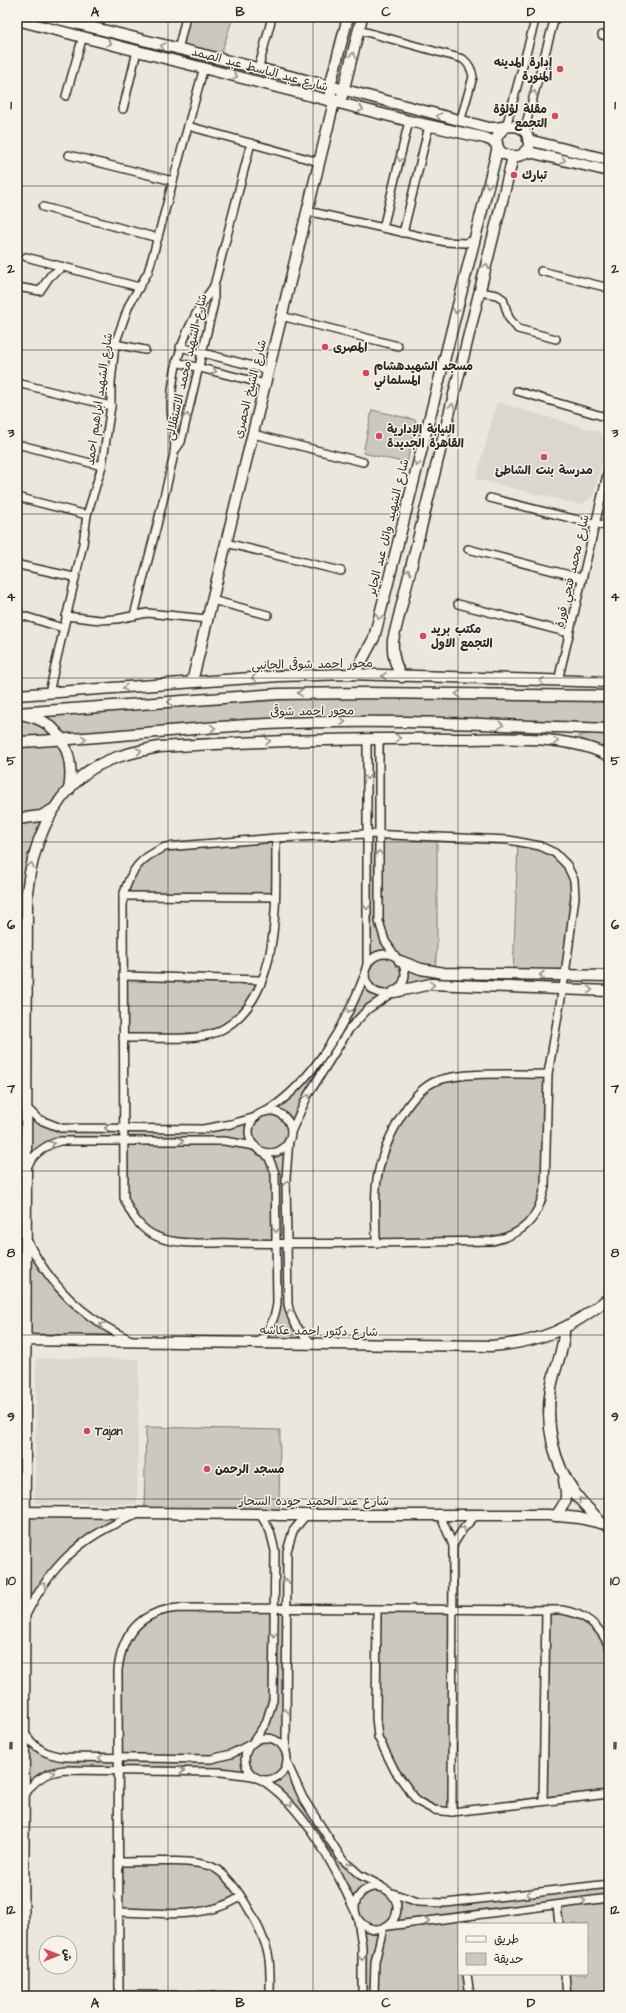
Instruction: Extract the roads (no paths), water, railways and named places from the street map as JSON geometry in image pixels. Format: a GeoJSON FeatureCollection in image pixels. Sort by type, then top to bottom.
{"type":"FeatureCollection","features":[{"type":"Feature","properties":{"kind":"street","name":"شارع عبد الباسط عبد الصمد"},"geometry":{"type":"LineString","coordinates":[[50,17],[258,70],[330,86],[460,122],[489,128],[505,127]]}},
{"type":"Feature","properties":{"kind":"street"},"geometry":{"type":"LineString","coordinates":[[178,50],[186,17]]}},
{"type":"Feature","properties":{"kind":"street"},"geometry":{"type":"LineString","coordinates":[[258,70],[272,17]]}},
{"type":"Feature","properties":{"kind":"street","name":"شارع الشيخ الحصرى"},"geometry":{"type":"LineString","coordinates":[[192,682],[334,102],[330,92],[330,86],[348,17]]}},
{"type":"Feature","properties":{"kind":"street","name":"شارع الشيخ الحصرى"},"geometry":{"type":"LineString","coordinates":[[334,102],[343,95],[345,90],[362,17]]}},
{"type":"Feature","properties":{"kind":"street"},"geometry":{"type":"LineString","coordinates":[[536,17],[505,127],[498,134],[497,145],[505,155],[514,157],[525,151],[609,171]]}},
{"type":"Feature","properties":{"kind":"street"},"geometry":{"type":"LineString","coordinates":[[525,151],[526,135],[555,17]]}},
{"type":"Feature","properties":{"kind":"street","name":"شارع عبد الباسط عبد الصمد"},"geometry":{"type":"LineString","coordinates":[[17,20],[409,121],[485,138],[497,145]]}},
{"type":"Feature","properties":{"kind":"street"},"geometry":{"type":"LineString","coordinates":[[359,30],[463,59],[467,62],[473,77],[460,122]]}},
{"type":"Feature","properties":{"kind":"street"},"geometry":{"type":"LineString","coordinates":[[66,96],[83,36]]}},
{"type":"Feature","properties":{"kind":"street"},"geometry":{"type":"LineString","coordinates":[[123,109],[137,51]]}},
{"type":"Feature","properties":{"kind":"street","name":"شارع الشهيد ابراهيم احمد"},"geometry":{"type":"LineString","coordinates":[[49,693],[87,515],[102,466],[111,406],[111,383],[115,344],[129,305],[148,272],[204,67]]}},
{"type":"Feature","properties":{"kind":"street"},"geometry":{"type":"LineString","coordinates":[[384,228],[409,121]]}},
{"type":"Feature","properties":{"kind":"street"},"geometry":{"type":"LineString","coordinates":[[188,126],[319,162]]}},
{"type":"Feature","properties":{"kind":"street"},"geometry":{"type":"LineString","coordinates":[[403,233],[429,126]]}},
{"type":"Feature","properties":{"kind":"street"},"geometry":{"type":"LineString","coordinates":[[505,127],[515,126],[526,135],[609,160]]}},
{"type":"Feature","properties":{"kind":"street","name":"شارع الشهيد محمد الاستقلالى"},"geometry":{"type":"LineString","coordinates":[[174,452],[181,442],[214,303],[214,286],[251,143]]}},
{"type":"Feature","properties":{"kind":"street","name":"شارع الشهيد وائل عبد الجابر"},"geometry":{"type":"LineString","coordinates":[[350,674],[360,664],[374,638],[497,145]]}},
{"type":"Feature","properties":{"kind":"street"},"geometry":{"type":"LineString","coordinates":[[69,155],[173,181]]}},
{"type":"Feature","properties":{"kind":"street"},"geometry":{"type":"LineString","coordinates":[[402,677],[395,666],[392,653],[392,640],[514,157]]}},
{"type":"Feature","properties":{"kind":"street"},"geometry":{"type":"LineString","coordinates":[[42,207],[158,238]]}},
{"type":"Feature","properties":{"kind":"street"},"geometry":{"type":"LineString","coordinates":[[307,211],[403,233],[455,243],[474,240]]}},
{"type":"Feature","properties":{"kind":"street"},"geometry":{"type":"LineString","coordinates":[[477,229],[495,233]]}},
{"type":"Feature","properties":{"kind":"street"},"geometry":{"type":"LineString","coordinates":[[26,257],[139,287]]}},
{"type":"Feature","properties":{"kind":"street"},"geometry":{"type":"LineString","coordinates":[[17,287],[40,291],[50,276],[63,267]]}},
{"type":"Feature","properties":{"kind":"street"},"geometry":{"type":"LineString","coordinates":[[541,271],[609,288]]}},
{"type":"Feature","properties":{"kind":"street","name":"شارع الشهيد محمد الاستقلالى"},"geometry":{"type":"LineString","coordinates":[[134,616],[174,452],[171,408],[172,385],[176,362],[180,347],[194,315],[214,286]]}},
{"type":"Feature","properties":{"kind":"street"},"geometry":{"type":"LineString","coordinates":[[480,292],[497,295],[503,299],[509,318],[518,329],[556,339]]}},
{"type":"Feature","properties":{"kind":"street"},"geometry":{"type":"LineString","coordinates":[[281,316],[398,346]]}},
{"type":"Feature","properties":{"kind":"street"},"geometry":{"type":"LineString","coordinates":[[115,344],[145,350]]}},
{"type":"Feature","properties":{"kind":"street"},"geometry":{"type":"LineString","coordinates":[[180,347],[268,370]]}},
{"type":"Feature","properties":{"kind":"street"},"geometry":{"type":"LineString","coordinates":[[176,362],[265,384]]}},
{"type":"Feature","properties":{"kind":"street"},"geometry":{"type":"LineString","coordinates":[[17,383],[111,406]]}},
{"type":"Feature","properties":{"kind":"street"},"geometry":{"type":"LineString","coordinates":[[517,391],[609,418]]}},
{"type":"Feature","properties":{"kind":"street"},"geometry":{"type":"LineString","coordinates":[[253,434],[363,462]]}},
{"type":"Feature","properties":{"kind":"street"},"geometry":{"type":"LineString","coordinates":[[17,444],[102,466]]}},
{"type":"Feature","properties":{"kind":"street","name":"شارع محمد فتحي قورة"},"geometry":{"type":"LineString","coordinates":[[558,682],[581,578],[609,466]]}},
{"type":"Feature","properties":{"kind":"street"},"geometry":{"type":"LineString","coordinates":[[17,497],[87,515]]}},
{"type":"Feature","properties":{"kind":"street"},"geometry":{"type":"LineString","coordinates":[[490,498],[609,527]]}},
{"type":"Feature","properties":{"kind":"street"},"geometry":{"type":"LineString","coordinates":[[226,543],[341,570]]}},
{"type":"Feature","properties":{"kind":"street"},"geometry":{"type":"LineString","coordinates":[[468,549],[581,578]]}},
{"type":"Feature","properties":{"kind":"street"},"geometry":{"type":"LineString","coordinates":[[19,565],[74,578]]}},
{"type":"Feature","properties":{"kind":"street"},"geometry":{"type":"LineString","coordinates":[[385,592],[402,596]]}},
{"type":"Feature","properties":{"kind":"street"},"geometry":{"type":"LineString","coordinates":[[212,600],[268,615]]}},
{"type":"Feature","properties":{"kind":"street"},"geometry":{"type":"LineString","coordinates":[[458,604],[569,633]]}},
{"type":"Feature","properties":{"kind":"street"},"geometry":{"type":"LineString","coordinates":[[66,616],[100,620],[147,613],[208,619]]}},
{"type":"Feature","properties":{"kind":"street"},"geometry":{"type":"LineString","coordinates":[[17,614],[63,628]]}},
{"type":"Feature","properties":{"kind":"street","name":"محور احمد شوقى الجانبى"},"geometry":{"type":"LineString","coordinates":[[17,695],[279,676],[350,674],[558,682],[609,682]]}},
{"type":"Feature","properties":{"kind":"street"},"geometry":{"type":"LineString","coordinates":[[439,678],[439,694]]}},
{"type":"Feature","properties":{"kind":"street","name":"محور احمد شوقى"},"geometry":{"type":"LineString","coordinates":[[17,713],[278,694],[609,696]]}},
{"type":"Feature","properties":{"kind":"street"},"geometry":{"type":"LineString","coordinates":[[17,713],[31,716],[43,722],[54,730],[62,740],[71,764],[69,790]]}},
{"type":"Feature","properties":{"kind":"street","name":"محور احمد شوقى"},"geometry":{"type":"LineString","coordinates":[[17,742],[279,724],[333,722],[476,724],[609,729]]}},
{"type":"Feature","properties":{"kind":"street"},"geometry":{"type":"LineString","coordinates":[[476,724],[476,739]]}},
{"type":"Feature","properties":{"kind":"street"},"geometry":{"type":"LineString","coordinates":[[367,738],[366,982],[376,992],[383,994],[431,984],[609,991]]}},
{"type":"Feature","properties":{"kind":"street"},"geometry":{"type":"LineString","coordinates":[[312,1343],[298,1330],[290,1313],[288,1304],[286,1178],[289,1139],[308,1095],[350,1028],[368,1009],[392,993],[403,982],[405,974],[398,959],[385,941],[379,921],[379,738]]}},
{"type":"Feature","properties":{"kind":"street"},"geometry":{"type":"LineString","coordinates":[[23,1996],[20,1900],[24,1731],[20,1679],[24,1619],[21,1512],[21,1340],[26,1237],[21,1214],[26,1171],[26,1107],[22,916],[30,870],[38,842],[54,809],[83,775],[100,765],[137,751],[181,746],[299,739],[476,739],[571,742],[596,748],[609,756]]}},
{"type":"Feature","properties":{"kind":"street"},"geometry":{"type":"LineString","coordinates":[[17,819],[41,816],[54,809]]}},
{"type":"Feature","properties":{"kind":"street"},"geometry":{"type":"LineString","coordinates":[[379,834],[509,840],[540,846],[555,853],[567,865],[574,880],[575,897],[565,975],[548,1074],[545,1187],[542,1201],[536,1213],[528,1224],[517,1232],[492,1241],[276,1244],[177,1241],[159,1238],[143,1228],[131,1214],[124,1198],[122,1141],[123,896],[128,880],[137,865],[150,854],[165,847],[276,838],[379,834]]}},
{"type":"Feature","properties":{"kind":"street"},"geometry":{"type":"LineString","coordinates":[[123,1038],[198,1037],[216,1032],[232,1023],[243,1011],[252,998],[261,980],[270,954],[275,926],[276,838]]}},
{"type":"Feature","properties":{"kind":"street"},"geometry":{"type":"LineString","coordinates":[[123,896],[275,897]]}},
{"type":"Feature","properties":{"kind":"street"},"geometry":{"type":"LineString","coordinates":[[366,966],[370,960],[383,954],[421,969],[444,973],[609,976]]}},
{"type":"Feature","properties":{"kind":"street"},"geometry":{"type":"LineString","coordinates":[[26,1107],[38,1119],[52,1126],[61,1128],[203,1128],[231,1124],[256,1117],[282,1101],[308,1076],[342,1022],[365,974]]}},
{"type":"Feature","properties":{"kind":"street"},"geometry":{"type":"LineString","coordinates":[[123,976],[261,980]]}},
{"type":"Feature","properties":{"kind":"street"},"geometry":{"type":"LineString","coordinates":[[376,1243],[377,1180],[382,1161],[396,1126],[423,1089],[437,1080],[454,1076],[548,1074]]}},
{"type":"Feature","properties":{"kind":"street"},"geometry":{"type":"LineString","coordinates":[[265,1112],[277,1113],[282,1116],[287,1120],[291,1132]]}},
{"type":"Feature","properties":{"kind":"street"},"geometry":{"type":"LineString","coordinates":[[255,1146],[249,1135],[250,1128],[256,1117]]}},
{"type":"Feature","properties":{"kind":"street"},"geometry":{"type":"LineString","coordinates":[[264,1152],[279,1151],[289,1139]]}},
{"type":"Feature","properties":{"kind":"street"},"geometry":{"type":"LineString","coordinates":[[26,1171],[35,1154],[51,1144],[60,1141],[224,1141],[255,1146],[264,1152],[271,1162],[275,1173],[276,1313],[269,1330],[257,1343]]}},
{"type":"Feature","properties":{"kind":"street"},"geometry":{"type":"LineString","coordinates":[[26,1237],[48,1276],[78,1308],[96,1322],[137,1342]]}},
{"type":"Feature","properties":{"kind":"street","name":"شارع دكتور احمد عكاشه"},"geometry":{"type":"LineString","coordinates":[[21,1340],[492,1346],[520,1344],[564,1329],[594,1310],[609,1298]]}},
{"type":"Feature","properties":{"kind":"street"},"geometry":{"type":"LineString","coordinates":[[556,1516],[564,1505],[567,1496],[564,1476],[551,1437],[550,1405],[554,1374],[564,1344],[564,1329]]}},
{"type":"Feature","properties":{"kind":"street"},"geometry":{"type":"LineString","coordinates":[[564,1476],[577,1496],[605,1524]]}},
{"type":"Feature","properties":{"kind":"street","name":"شارع عبد الحميد جوده السحار"},"geometry":{"type":"LineString","coordinates":[[21,1512],[556,1516],[605,1524]]}},
{"type":"Feature","properties":{"kind":"street"},"geometry":{"type":"LineString","coordinates":[[24,1619],[44,1583],[71,1552],[93,1535],[118,1522],[144,1512]]}},
{"type":"Feature","properties":{"kind":"street"},"geometry":{"type":"LineString","coordinates":[[253,1776],[247,1769],[245,1761],[246,1753],[266,1723],[273,1700],[275,1551],[270,1531],[260,1514]]}},
{"type":"Feature","properties":{"kind":"street"},"geometry":{"type":"LineString","coordinates":[[307,1514],[294,1530],[287,1551],[287,1763],[303,1798],[342,1859],[360,1875],[392,1893],[418,1902],[446,1903],[609,1884]]}},
{"type":"Feature","properties":{"kind":"street"},"geometry":{"type":"LineString","coordinates":[[440,1515],[453,1544],[452,1812]]}},
{"type":"Feature","properties":{"kind":"street"},"geometry":{"type":"LineString","coordinates":[[453,1544],[463,1529],[476,1515]]}},
{"type":"Feature","properties":{"kind":"street"},"geometry":{"type":"LineString","coordinates":[[119,1862],[197,1863],[211,1866],[224,1874],[234,1884],[262,1934],[268,1954],[270,1996],[119,1995],[118,1670],[119,1655],[131,1631],[141,1621],[152,1614],[165,1609],[546,1610],[574,1612],[586,1618],[597,1626],[609,1646]]}},
{"type":"Feature","properties":{"kind":"street"},"geometry":{"type":"LineString","coordinates":[[377,1610],[376,1718],[378,1737],[394,1771],[417,1801],[434,1810],[452,1812],[609,1794]]}},
{"type":"Feature","properties":{"kind":"street"},"geometry":{"type":"LineString","coordinates":[[543,1801],[546,1610]]}},
{"type":"Feature","properties":{"kind":"street"},"geometry":{"type":"LineString","coordinates":[[24,1731],[36,1747],[55,1756],[211,1759],[231,1754],[264,1737],[271,1738],[282,1744],[286,1750]]}},
{"type":"Feature","properties":{"kind":"street"},"geometry":{"type":"LineString","coordinates":[[260,1779],[269,1780],[277,1777],[284,1771],[287,1763]]}},
{"type":"Feature","properties":{"kind":"street"},"geometry":{"type":"LineString","coordinates":[[23,1797],[36,1780],[55,1771],[221,1772],[253,1776],[260,1779],[282,1795],[300,1815],[333,1866],[354,1909],[358,1919],[362,1946],[362,1996]]}},
{"type":"Feature","properties":{"kind":"street"},"geometry":{"type":"LineString","coordinates":[[354,1909],[355,1901],[362,1891],[373,1886],[381,1886]]}},
{"type":"Feature","properties":{"kind":"street"},"geometry":{"type":"LineString","coordinates":[[374,1996],[375,1962],[386,1927],[394,1919],[397,1910],[397,1901],[392,1893]]}},
{"type":"Feature","properties":{"kind":"street"},"geometry":{"type":"LineString","coordinates":[[119,1912],[201,1913],[215,1910],[241,1897]]}},
{"type":"Feature","properties":{"kind":"street"},"geometry":{"type":"LineString","coordinates":[[358,1919],[363,1925],[370,1928],[459,1921],[557,1904],[609,1898]]}},
{"type":"Feature","properties":{"kind":"street"},"geometry":{"type":"LineString","coordinates":[[557,1904],[559,1923]]}},
{"type":"Feature","properties":{"kind":"street"},"geometry":{"type":"LineString","coordinates":[[467,1975],[470,1996]]}},
{"type":"Feature","properties":{"kind":"street"},"geometry":{"type":"LineString","coordinates":[[565,1975],[567,1996]]}},
{"type":"Feature","properties":{"kind":"place","name":"إدارة المدينه المنورة"},"geometry":{"type":"Point","coordinates":[560,69]}},
{"type":"Feature","properties":{"kind":"place","name":"مقلة لؤلؤة التجمع"},"geometry":{"type":"Point","coordinates":[555,116]}},
{"type":"Feature","properties":{"kind":"place","name":"تبارك"},"geometry":{"type":"Point","coordinates":[514,175]}},
{"type":"Feature","properties":{"kind":"place","name":"المصرى"},"geometry":{"type":"Point","coordinates":[325,347]}},
{"type":"Feature","properties":{"kind":"place","name":"مسجد الشهيدهشام المسلماني"},"geometry":{"type":"Point","coordinates":[366,373]}},
{"type":"Feature","properties":{"kind":"place","name":"النيابة الإدارية القاهرة الجديدة"},"geometry":{"type":"Point","coordinates":[379,436]}},
{"type":"Feature","properties":{"kind":"place","name":"مدرسة بنت الشاطئ"},"geometry":{"type":"Point","coordinates":[544,457]}},
{"type":"Feature","properties":{"kind":"place","name":"مكتب بريد التجمع الاول"},"geometry":{"type":"Point","coordinates":[423,636]}},
{"type":"Feature","properties":{"kind":"place","name":"Tajan"},"geometry":{"type":"Point","coordinates":[87,1431]}},
{"type":"Feature","properties":{"kind":"place","name":"مسجد الرحمن"},"geometry":{"type":"Point","coordinates":[207,1469]}}]}
